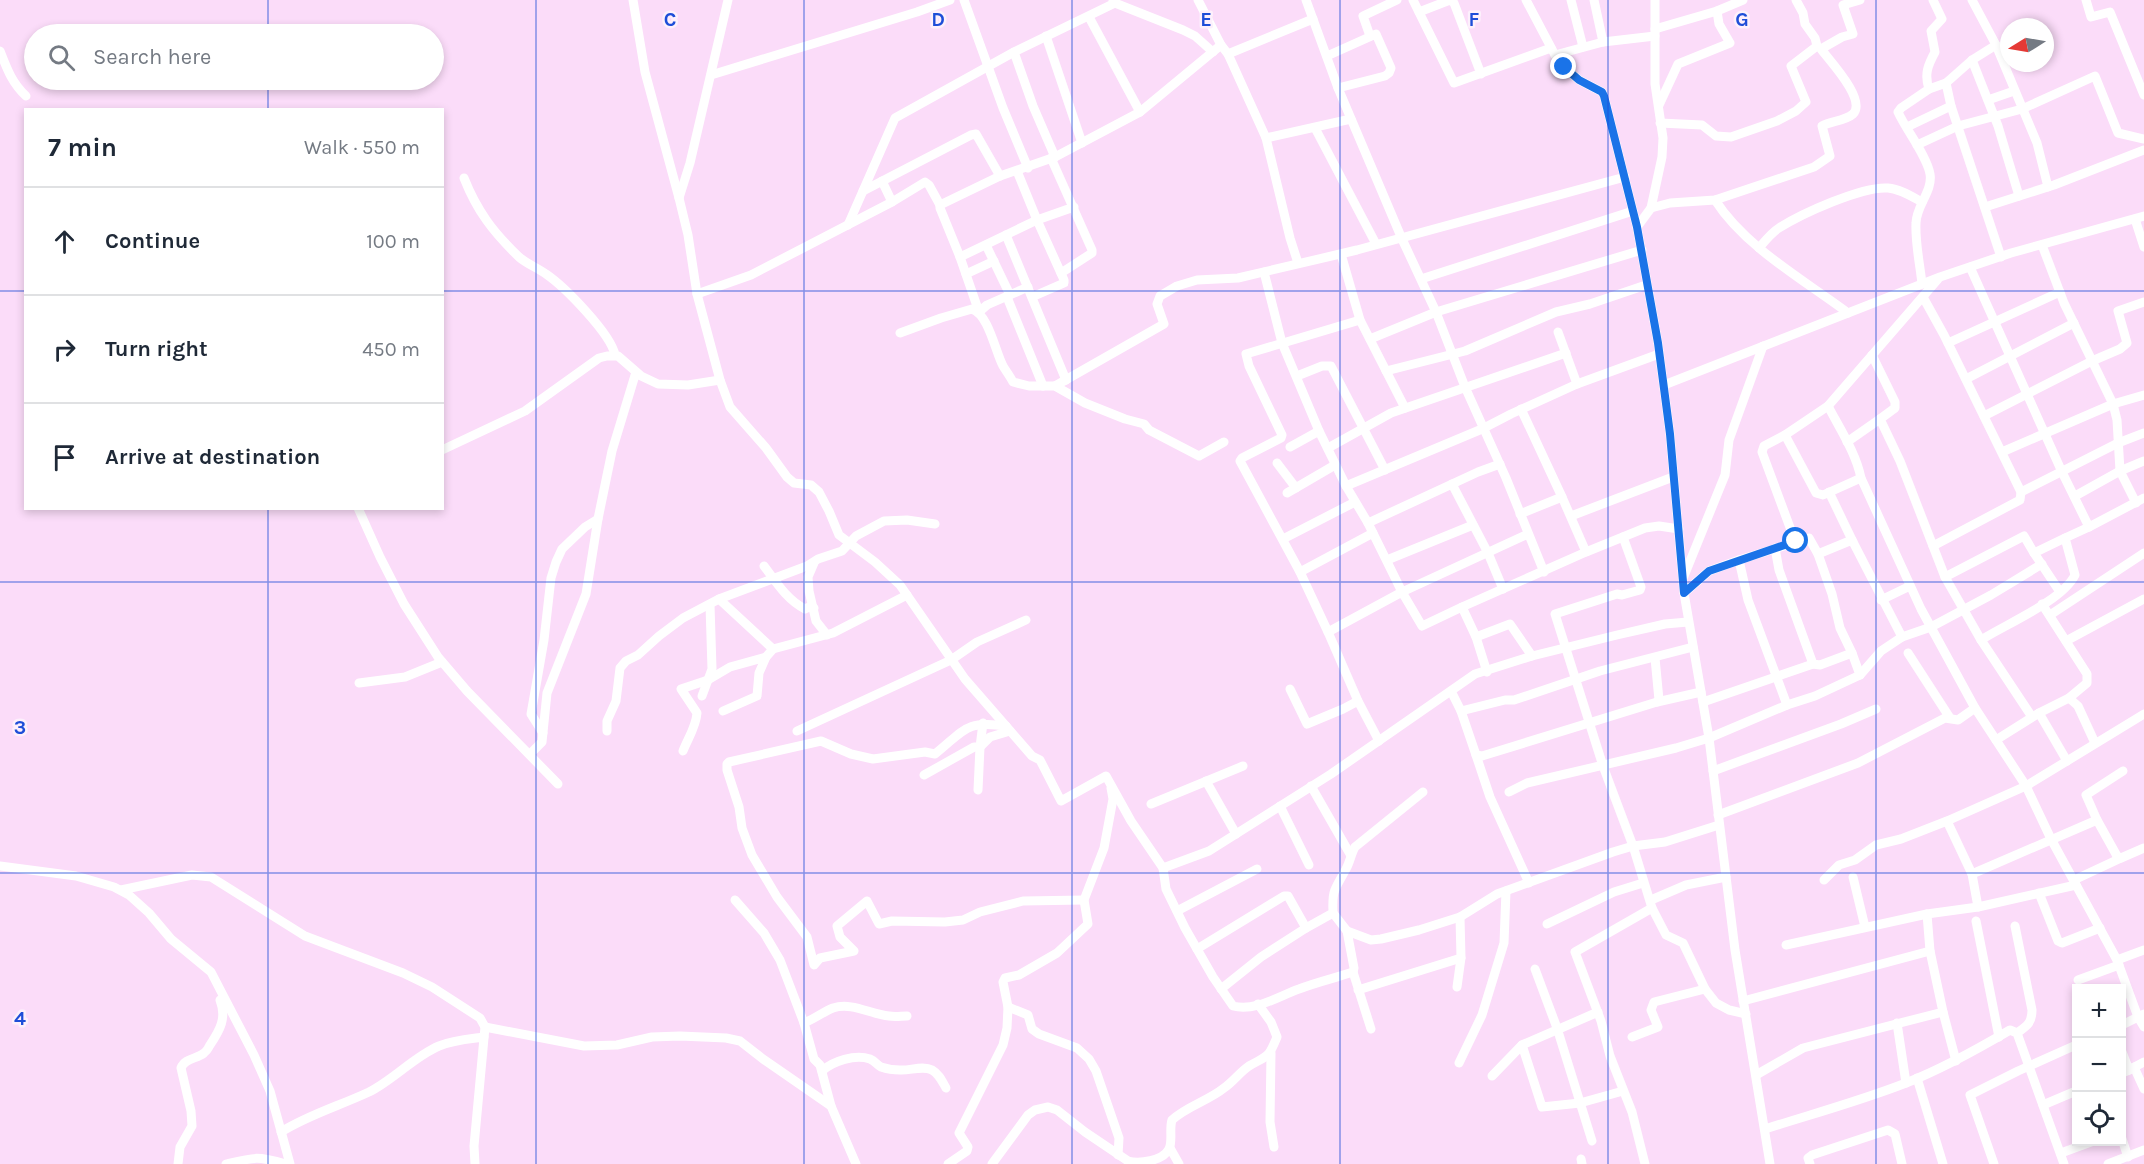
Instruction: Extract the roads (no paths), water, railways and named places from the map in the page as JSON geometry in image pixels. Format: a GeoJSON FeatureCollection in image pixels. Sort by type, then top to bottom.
{"type":"FeatureCollection","features":[{"type":"Feature","properties":{"kind":"street"},"geometry":{"type":"LineString","coordinates":[[633,0],[645,72],[679,198],[698,294],[720,380],[730,407],[766,448],[787,477],[794,483],[811,485],[819,492],[839,535],[892,578],[907,595],[965,679],[1032,756],[1040,760],[1061,801],[1106,776],[1131,821],[1163,868],[1166,889],[1177,911],[1197,949],[1233,1006],[1258,1004],[1353,972]]}},
{"type":"Feature","properties":{"kind":"street"},"geometry":{"type":"LineString","coordinates":[[679,198],[690,163],[728,0]]}},
{"type":"Feature","properties":{"kind":"street"},"geometry":{"type":"LineString","coordinates":[[711,75],[950,0]]}},
{"type":"Feature","properties":{"kind":"street"},"geometry":{"type":"LineString","coordinates":[[964,0],[1028,168]]}},
{"type":"Feature","properties":{"kind":"street"},"geometry":{"type":"LineString","coordinates":[[1198,0],[1217,49]]}},
{"type":"Feature","properties":{"kind":"street"},"geometry":{"type":"LineString","coordinates":[[1306,0],[1338,88],[1402,239],[1436,312],[1482,429],[1500,464],[1544,572]]}},
{"type":"Feature","properties":{"kind":"street"},"geometry":{"type":"LineString","coordinates":[[1370,36],[1363,16],[1397,0]]}},
{"type":"Feature","properties":{"kind":"street"},"geometry":{"type":"LineString","coordinates":[[1413,0],[1454,83],[1553,51],[1655,32],[1743,0]]}},
{"type":"Feature","properties":{"kind":"street"},"geometry":{"type":"LineString","coordinates":[[1419,12],[1450,0],[1454,3],[1481,74]]}},
{"type":"Feature","properties":{"kind":"street"},"geometry":{"type":"LineString","coordinates":[[1526,0],[1564,67],[1604,96],[1642,250],[1664,385],[1688,622],[1709,738],[1728,905],[1770,1164]]}},
{"type":"Feature","properties":{"kind":"street"},"geometry":{"type":"LineString","coordinates":[[1571,0],[1582,47]]}},
{"type":"Feature","properties":{"kind":"street"},"geometry":{"type":"LineString","coordinates":[[1594,0],[1603,42]]}},
{"type":"Feature","properties":{"kind":"street"},"geometry":{"type":"LineString","coordinates":[[1637,227],[1651,208],[1662,157],[1663,138],[1658,107],[1655,0]]}},
{"type":"Feature","properties":{"kind":"street"},"geometry":{"type":"LineString","coordinates":[[1660,123],[1702,125],[1716,136],[1731,137],[1777,121],[1796,111],[1806,102],[1791,66],[1817,46],[1796,0]]}},
{"type":"Feature","properties":{"kind":"street"},"geometry":{"type":"LineString","coordinates":[[1651,208],[1670,203],[1715,200],[1814,167],[1830,156],[1822,126],[1851,116],[1857,107],[1849,85],[1821,49],[1842,37],[1853,34],[1843,5],[1860,0]]}},
{"type":"Feature","properties":{"kind":"street"},"geometry":{"type":"LineString","coordinates":[[1929,89],[1927,66],[1935,52],[1930,33],[1941,19],[1933,0]]}},
{"type":"Feature","properties":{"kind":"street"},"geometry":{"type":"LineString","coordinates":[[1972,0],[1996,45],[2037,142],[2048,187]]}},
{"type":"Feature","properties":{"kind":"street"},"geometry":{"type":"LineString","coordinates":[[2086,0],[2091,17],[2110,12],[2144,95]]}},
{"type":"Feature","properties":{"kind":"street"},"geometry":{"type":"LineString","coordinates":[[848,225],[895,118],[1014,52],[1089,17],[1114,2],[1183,30],[1228,54],[1266,138],[1298,263]]}},
{"type":"Feature","properties":{"kind":"street"},"geometry":{"type":"LineString","coordinates":[[1658,107],[1678,64],[1730,43],[1719,24],[1717,11]]}},
{"type":"Feature","properties":{"kind":"street"},"geometry":{"type":"LineString","coordinates":[[1089,17],[1140,112]]}},
{"type":"Feature","properties":{"kind":"street"},"geometry":{"type":"LineString","coordinates":[[1228,54],[1313,19]]}},
{"type":"Feature","properties":{"kind":"street"},"geometry":{"type":"LineString","coordinates":[[1327,56],[1376,34],[1391,68],[1389,74],[1338,88]]}},
{"type":"Feature","properties":{"kind":"street"},"geometry":{"type":"LineString","coordinates":[[1046,36],[1082,143]]}},
{"type":"Feature","properties":{"kind":"street"},"geometry":{"type":"LineString","coordinates":[[1922,284],[1916,221],[1928,190],[1930,175],[1917,144],[1899,115],[1899,110],[1929,89],[1946,83],[1972,60],[1996,45]]}},
{"type":"Feature","properties":{"kind":"street"},"geometry":{"type":"LineString","coordinates":[[940,205],[1000,176],[1053,158],[1140,112],[1217,49]]}},
{"type":"Feature","properties":{"kind":"street"},"geometry":{"type":"LineString","coordinates":[[0,51],[10,76],[17,88],[26,96]]}},
{"type":"Feature","properties":{"kind":"street"},"geometry":{"type":"LineString","coordinates":[[1014,52],[1053,158],[1091,244],[1092,254],[1061,273]]}},
{"type":"Feature","properties":{"kind":"street"},"geometry":{"type":"LineString","coordinates":[[1972,60],[1994,116],[2019,196]]}},
{"type":"Feature","properties":{"kind":"street"},"geometry":{"type":"LineString","coordinates":[[1917,144],[1958,126],[2022,109],[2095,76],[2118,133],[2144,139]]}},
{"type":"Feature","properties":{"kind":"street"},"geometry":{"type":"LineString","coordinates":[[1946,83],[1951,106],[2001,257]]}},
{"type":"Feature","properties":{"kind":"street"},"geometry":{"type":"LineString","coordinates":[[1988,100],[2014,91]]}},
{"type":"Feature","properties":{"kind":"street"},"geometry":{"type":"LineString","coordinates":[[1907,127],[1951,106]]}},
{"type":"Feature","properties":{"kind":"street"},"geometry":{"type":"LineString","coordinates":[[1266,138],[1351,118]]}},
{"type":"Feature","properties":{"kind":"street"},"geometry":{"type":"LineString","coordinates":[[1315,128],[1376,244]]}},
{"type":"Feature","properties":{"kind":"street"},"geometry":{"type":"LineString","coordinates":[[863,191],[976,134],[1000,176]]}},
{"type":"Feature","properties":{"kind":"street"},"geometry":{"type":"LineString","coordinates":[[1985,207],[2048,187],[2144,150]]}},
{"type":"Feature","properties":{"kind":"street"},"geometry":{"type":"LineString","coordinates":[[979,312],[987,305],[1008,296],[1064,283],[1017,171]]}},
{"type":"Feature","properties":{"kind":"street"},"geometry":{"type":"LineString","coordinates":[[698,294],[751,275],[892,202],[925,182],[940,205],[979,312],[1003,366],[1013,382],[1029,386],[1055,386],[1164,324],[1157,304],[1160,296],[1177,286],[1197,280],[1238,278],[1341,254],[1625,177]]}},
{"type":"Feature","properties":{"kind":"street"},"geometry":{"type":"LineString","coordinates":[[464,178],[477,207],[496,233],[521,258],[557,283],[607,338],[615,355],[636,372],[658,384],[688,385],[720,380]]}},
{"type":"Feature","properties":{"kind":"street"},"geometry":{"type":"LineString","coordinates":[[882,182],[892,202]]}},
{"type":"Feature","properties":{"kind":"street"},"geometry":{"type":"LineString","coordinates":[[1759,248],[1777,229],[1824,205],[1856,194],[1886,188],[1906,192],[1922,202]]}},
{"type":"Feature","properties":{"kind":"street"},"geometry":{"type":"LineString","coordinates":[[1715,200],[1726,218],[1759,248],[1848,313]]}},
{"type":"Feature","properties":{"kind":"street"},"geometry":{"type":"LineString","coordinates":[[960,257],[1037,220],[1074,207]]}},
{"type":"Feature","properties":{"kind":"street"},"geometry":{"type":"LineString","coordinates":[[1421,279],[1633,211]]}},
{"type":"Feature","properties":{"kind":"street"},"geometry":{"type":"LineString","coordinates":[[1664,385],[1940,277],[2139,217],[2144,247]]}},
{"type":"Feature","properties":{"kind":"street"},"geometry":{"type":"LineString","coordinates":[[1006,235],[1066,380]]}},
{"type":"Feature","properties":{"kind":"street"},"geometry":{"type":"LineString","coordinates":[[987,244],[1043,386]]}},
{"type":"Feature","properties":{"kind":"street"},"geometry":{"type":"LineString","coordinates":[[2034,553],[2140,500],[2120,471],[2117,420],[2113,404],[2060,292],[2042,245]]}},
{"type":"Feature","properties":{"kind":"street"},"geometry":{"type":"LineString","coordinates":[[1370,339],[1436,312],[1642,250]]}},
{"type":"Feature","properties":{"kind":"street"},"geometry":{"type":"LineString","coordinates":[[1341,254],[1360,320],[1405,408]]}},
{"type":"Feature","properties":{"kind":"street"},"geometry":{"type":"LineString","coordinates":[[966,274],[994,261]]}},
{"type":"Feature","properties":{"kind":"street"},"geometry":{"type":"LineString","coordinates":[[1970,267],[2089,527]]}},
{"type":"Feature","properties":{"kind":"street"},"geometry":{"type":"LineString","coordinates":[[1264,272],[1282,343],[1298,376],[1319,431],[1346,486],[1422,626],[1586,552],[1652,526],[1679,529]]}},
{"type":"Feature","properties":{"kind":"street"},"geometry":{"type":"LineString","coordinates":[[1796,541],[1762,452],[1764,446],[1785,435],[1828,406],[1940,277]]}},
{"type":"Feature","properties":{"kind":"street"},"geometry":{"type":"LineString","coordinates":[[1386,370],[1453,354],[1496,340],[1556,312],[1590,304],[1646,285]]}},
{"type":"Feature","properties":{"kind":"street"},"geometry":{"type":"LineString","coordinates":[[1948,343],[2060,292]]}},
{"type":"Feature","properties":{"kind":"street"},"geometry":{"type":"LineString","coordinates":[[1923,297],[2021,492],[2020,500],[1933,546]]}},
{"type":"Feature","properties":{"kind":"street"},"geometry":{"type":"LineString","coordinates":[[1984,416],[2120,349],[2127,343],[2118,311],[2144,302]]}},
{"type":"Feature","properties":{"kind":"street"},"geometry":{"type":"LineString","coordinates":[[900,333],[972,309],[979,312]]}},
{"type":"Feature","properties":{"kind":"street"},"geometry":{"type":"LineString","coordinates":[[1360,320],[1246,354],[1249,366],[1282,435],[1281,438],[1240,461],[1300,572],[1358,701],[1379,741]]}},
{"type":"Feature","properties":{"kind":"street"},"geometry":{"type":"LineString","coordinates":[[1966,379],[2074,323]]}},
{"type":"Feature","properties":{"kind":"street"},"geometry":{"type":"LineString","coordinates":[[1558,332],[1577,384]]}},
{"type":"Feature","properties":{"kind":"street"},"geometry":{"type":"LineString","coordinates":[[1683,578],[1725,475],[1729,440],[1763,346]]}},
{"type":"Feature","properties":{"kind":"street"},"geometry":{"type":"LineString","coordinates":[[1328,448],[1391,413],[1566,353]]}},
{"type":"Feature","properties":{"kind":"street"},"geometry":{"type":"LineString","coordinates":[[1346,486],[1482,429],[1577,384],[1659,354]]}},
{"type":"Feature","properties":{"kind":"street"},"geometry":{"type":"LineString","coordinates":[[444,449],[525,411],[599,358],[615,355]]}},
{"type":"Feature","properties":{"kind":"street"},"geometry":{"type":"LineString","coordinates":[[1847,442],[1895,408],[1895,402],[1872,355]]}},
{"type":"Feature","properties":{"kind":"street"},"geometry":{"type":"LineString","coordinates":[[1298,376],[1322,366],[1331,366],[1385,470]]}},
{"type":"Feature","properties":{"kind":"street"},"geometry":{"type":"LineString","coordinates":[[530,754],[542,742],[547,693],[586,594],[612,451],[636,372]]}},
{"type":"Feature","properties":{"kind":"street"},"geometry":{"type":"LineString","coordinates":[[1055,386],[1085,403],[1144,424],[1149,430],[1199,456],[1224,442]]}},
{"type":"Feature","properties":{"kind":"street"},"geometry":{"type":"LineString","coordinates":[[2002,453],[2113,404],[2144,395]]}},
{"type":"Feature","properties":{"kind":"street"},"geometry":{"type":"LineString","coordinates":[[1828,406],[1847,442],[1910,586],[1975,708],[2025,786],[2118,962],[2144,1027]]}},
{"type":"Feature","properties":{"kind":"street"},"geometry":{"type":"LineString","coordinates":[[1521,409],[1586,552]]}},
{"type":"Feature","properties":{"kind":"street"},"geometry":{"type":"LineString","coordinates":[[1880,419],[1900,461],[1945,577],[1981,640],[2067,760]]}},
{"type":"Feature","properties":{"kind":"street"},"geometry":{"type":"LineString","coordinates":[[1290,447],[1319,431]]}},
{"type":"Feature","properties":{"kind":"street"},"geometry":{"type":"LineString","coordinates":[[2021,492],[2118,443],[2144,434]]}},
{"type":"Feature","properties":{"kind":"street"},"geometry":{"type":"LineString","coordinates":[[1785,435],[1816,493],[1823,495],[1861,478]]}},
{"type":"Feature","properties":{"kind":"street"},"geometry":{"type":"LineString","coordinates":[[2074,496],[2144,461]]}},
{"type":"Feature","properties":{"kind":"street"},"geometry":{"type":"LineString","coordinates":[[1277,463],[1291,491],[1335,465]]}},
{"type":"Feature","properties":{"kind":"street"},"geometry":{"type":"LineString","coordinates":[[1368,523],[1500,464]]}},
{"type":"Feature","properties":{"kind":"street"},"geometry":{"type":"LineString","coordinates":[[1571,516],[1673,477]]}},
{"type":"Feature","properties":{"kind":"street"},"geometry":{"type":"LineString","coordinates":[[1452,484],[1488,553],[1503,589]]}},
{"type":"Feature","properties":{"kind":"street"},"geometry":{"type":"LineString","coordinates":[[1829,492],[1881,600],[1902,637]]}},
{"type":"Feature","properties":{"kind":"street"},"geometry":{"type":"LineString","coordinates":[[1520,514],[1562,497]]}},
{"type":"Feature","properties":{"kind":"street"},"geometry":{"type":"LineString","coordinates":[[1283,538],[1355,502]]}},
{"type":"Feature","properties":{"kind":"street"},"geometry":{"type":"LineString","coordinates":[[359,510],[404,604],[442,662],[467,691],[558,784]]}},
{"type":"Feature","properties":{"kind":"street"},"geometry":{"type":"LineString","coordinates":[[543,733],[531,714],[551,578],[562,549],[585,527],[598,519]]}},
{"type":"Feature","properties":{"kind":"street"},"geometry":{"type":"LineString","coordinates":[[607,731],[607,721],[616,701],[620,668],[672,626],[719,599],[842,551],[856,536],[884,521],[907,520],[935,524]]}},
{"type":"Feature","properties":{"kind":"street"},"geometry":{"type":"LineString","coordinates":[[1388,560],[1473,525]]}},
{"type":"Feature","properties":{"kind":"street"},"geometry":{"type":"LineString","coordinates":[[1300,572],[1373,533]]}},
{"type":"Feature","properties":{"kind":"street"},"geometry":{"type":"LineString","coordinates":[[1328,632],[1402,592],[1528,534]]}},
{"type":"Feature","properties":{"kind":"street"},"geometry":{"type":"LineString","coordinates":[[1945,577],[2024,536],[2060,592]]}},
{"type":"Feature","properties":{"kind":"street"},"geometry":{"type":"LineString","coordinates":[[1623,537],[1641,587],[1640,590],[1622,595],[1617,594],[1555,614],[1603,766],[1633,846],[1643,883],[1666,935],[1683,943],[1705,989],[1716,1002],[1729,1010],[1746,1014]]}},
{"type":"Feature","properties":{"kind":"street"},"geometry":{"type":"LineString","coordinates":[[1684,593],[1709,571],[1809,538],[1818,554],[1832,594],[1840,628],[1860,675]]}},
{"type":"Feature","properties":{"kind":"street"},"geometry":{"type":"LineString","coordinates":[[1981,640],[2042,604],[2072,581],[2075,575],[2065,538]]}},
{"type":"Feature","properties":{"kind":"street"},"geometry":{"type":"LineString","coordinates":[[1818,554],[1852,540],[1853,542]]}},
{"type":"Feature","properties":{"kind":"street"},"geometry":{"type":"LineString","coordinates":[[1775,548],[1779,570],[1813,664]]}},
{"type":"Feature","properties":{"kind":"street"},"geometry":{"type":"LineString","coordinates":[[2050,615],[2144,553]]}},
{"type":"Feature","properties":{"kind":"street"},"geometry":{"type":"LineString","coordinates":[[1738,560],[1748,600],[1787,705]]}},
{"type":"Feature","properties":{"kind":"street"},"geometry":{"type":"LineString","coordinates":[[815,561],[808,577],[816,621],[827,635]]}},
{"type":"Feature","properties":{"kind":"street"},"geometry":{"type":"LineString","coordinates":[[1509,792],[1527,783],[1709,738],[1787,705],[1815,696],[1860,675],[1881,651],[1902,637],[1931,627],[2042,564]]}},
{"type":"Feature","properties":{"kind":"street"},"geometry":{"type":"LineString","coordinates":[[764,566],[783,591],[799,606],[805,609],[814,608]]}},
{"type":"Feature","properties":{"kind":"street"},"geometry":{"type":"LineString","coordinates":[[1881,600],[1910,586]]}},
{"type":"Feature","properties":{"kind":"street"},"geometry":{"type":"LineString","coordinates":[[723,711],[758,696],[759,673],[766,657],[773,649],[827,635],[907,595]]}},
{"type":"Feature","properties":{"kind":"street"},"geometry":{"type":"LineString","coordinates":[[719,599],[773,649]]}},
{"type":"Feature","properties":{"kind":"street"},"geometry":{"type":"LineString","coordinates":[[2066,641],[2144,599]]}},
{"type":"Feature","properties":{"kind":"street"},"geometry":{"type":"LineString","coordinates":[[1996,740],[2035,715],[2069,698],[2087,683],[2088,674],[2042,604]]}},
{"type":"Feature","properties":{"kind":"street"},"geometry":{"type":"LineString","coordinates":[[702,696],[712,669],[710,605]]}},
{"type":"Feature","properties":{"kind":"street"},"geometry":{"type":"LineString","coordinates":[[1462,607],[1476,637],[1487,672]]}},
{"type":"Feature","properties":{"kind":"street"},"geometry":{"type":"LineString","coordinates":[[797,731],[951,660],[977,642],[1026,620]]}},
{"type":"Feature","properties":{"kind":"street"},"geometry":{"type":"LineString","coordinates":[[1163,868],[1209,851],[1379,741],[1475,674],[1532,656],[1665,624],[1688,622]]}},
{"type":"Feature","properties":{"kind":"street"},"geometry":{"type":"LineString","coordinates":[[1476,637],[1510,624],[1532,656]]}},
{"type":"Feature","properties":{"kind":"street"},"geometry":{"type":"LineString","coordinates":[[1461,711],[1505,700],[1514,700],[1600,671],[1693,647]]}},
{"type":"Feature","properties":{"kind":"street"},"geometry":{"type":"LineString","coordinates":[[1908,652],[1950,718]]}},
{"type":"Feature","properties":{"kind":"street"},"geometry":{"type":"LineString","coordinates":[[1476,755],[1482,756],[1658,702],[1702,697],[1777,678],[1813,664],[1820,665],[1852,653]]}},
{"type":"Feature","properties":{"kind":"street"},"geometry":{"type":"LineString","coordinates":[[683,751],[696,723],[697,713],[681,689],[708,680],[729,668],[766,657]]}},
{"type":"Feature","properties":{"kind":"street"},"geometry":{"type":"LineString","coordinates":[[1655,658],[1658,702]]}},
{"type":"Feature","properties":{"kind":"street"},"geometry":{"type":"LineString","coordinates":[[359,683],[405,677],[442,662]]}},
{"type":"Feature","properties":{"kind":"street"},"geometry":{"type":"LineString","coordinates":[[1290,689],[1307,724],[1358,701]]}},
{"type":"Feature","properties":{"kind":"street"},"geometry":{"type":"LineString","coordinates":[[1451,691],[1461,711],[1490,797],[1529,883]]}},
{"type":"Feature","properties":{"kind":"street"},"geometry":{"type":"LineString","coordinates":[[2069,698],[2078,706],[2095,743]]}},
{"type":"Feature","properties":{"kind":"street"},"geometry":{"type":"LineString","coordinates":[[1347,931],[1374,940],[1419,930],[1460,917],[1506,891],[1633,846],[1665,842],[1858,763],[1946,718],[1958,720],[1975,708]]}},
{"type":"Feature","properties":{"kind":"street"},"geometry":{"type":"LineString","coordinates":[[1713,771],[1876,710]]}},
{"type":"Feature","properties":{"kind":"street"},"geometry":{"type":"LineString","coordinates":[[1824,880],[1839,865],[1855,860],[1876,845],[1900,839],[1947,821],[2025,786],[2144,714]]}},
{"type":"Feature","properties":{"kind":"street"},"geometry":{"type":"LineString","coordinates":[[1008,728],[983,723],[972,725],[956,735],[935,754],[925,752],[873,759],[851,754],[821,741],[729,762],[727,770],[739,807],[742,828],[752,855],[777,897],[807,937],[814,965],[820,958],[854,951],[840,938],[837,926],[867,901],[879,924],[892,921],[963,920],[980,912],[1016,902],[1084,900]]}},
{"type":"Feature","properties":{"kind":"street"},"geometry":{"type":"LineString","coordinates":[[978,790],[983,723]]}},
{"type":"Feature","properties":{"kind":"street"},"geometry":{"type":"LineString","coordinates":[[924,775],[974,747],[980,747],[990,737],[1008,728]]}},
{"type":"Feature","properties":{"kind":"street"},"geometry":{"type":"LineString","coordinates":[[1150,804],[1243,766]]}},
{"type":"Feature","properties":{"kind":"street"},"geometry":{"type":"LineString","coordinates":[[2121,858],[2116,856],[2086,795],[2124,771]]}},
{"type":"Feature","properties":{"kind":"street"},"geometry":{"type":"LineString","coordinates":[[1206,781],[1236,834]]}},
{"type":"Feature","properties":{"kind":"street"},"geometry":{"type":"LineString","coordinates":[[948,1164],[967,1151],[968,1147],[959,1133],[1003,1045],[1008,1007],[1002,982],[1005,978],[1019,975],[1057,953],[1088,924],[1084,900],[1104,848],[1113,799],[1110,782]]}},
{"type":"Feature","properties":{"kind":"street"},"geometry":{"type":"LineString","coordinates":[[1311,786],[1350,854]]}},
{"type":"Feature","properties":{"kind":"street"},"geometry":{"type":"LineString","coordinates":[[1371,1029],[1353,972],[1347,931],[1333,913],[1332,894],[1347,867],[1350,854],[1363,839],[1423,792]]}},
{"type":"Feature","properties":{"kind":"street"},"geometry":{"type":"LineString","coordinates":[[1280,806],[1309,865]]}},
{"type":"Feature","properties":{"kind":"street"},"geometry":{"type":"LineString","coordinates":[[1972,874],[2097,820]]}},
{"type":"Feature","properties":{"kind":"street"},"geometry":{"type":"LineString","coordinates":[[1947,821],[1972,874],[1978,907]]}},
{"type":"Feature","properties":{"kind":"street"},"geometry":{"type":"LineString","coordinates":[[1786,945],[1927,914],[1978,907],[2039,893],[2075,882],[2144,848]]}},
{"type":"Feature","properties":{"kind":"street"},"geometry":{"type":"LineString","coordinates":[[0,866],[76,876],[121,890],[149,913],[171,939],[211,972],[270,1091],[288,1164],[261,1157],[246,1158],[226,1164]]}},
{"type":"Feature","properties":{"kind":"street"},"geometry":{"type":"LineString","coordinates":[[1177,911],[1257,868]]}},
{"type":"Feature","properties":{"kind":"street"},"geometry":{"type":"LineString","coordinates":[[121,890],[192,875],[211,877],[305,936],[403,973],[432,987],[480,1018],[485,1032],[479,1075],[474,1146],[475,1164]]}},
{"type":"Feature","properties":{"kind":"street"},"geometry":{"type":"LineString","coordinates":[[1645,1164],[1632,1112],[1610,1056],[1598,1012],[1575,952],[1686,885],[1726,877]]}},
{"type":"Feature","properties":{"kind":"street"},"geometry":{"type":"LineString","coordinates":[[1853,877],[1865,927]]}},
{"type":"Feature","properties":{"kind":"street"},"geometry":{"type":"LineString","coordinates":[[1547,924],[1614,892],[1643,883]]}},
{"type":"Feature","properties":{"kind":"street"},"geometry":{"type":"LineString","coordinates":[[1459,1063],[1482,1015],[1504,943],[1506,891]]}},
{"type":"Feature","properties":{"kind":"street"},"geometry":{"type":"LineString","coordinates":[[2039,893],[2058,941],[2062,944],[2100,928]]}},
{"type":"Feature","properties":{"kind":"street"},"geometry":{"type":"LineString","coordinates":[[1197,949],[1284,896],[1288,896],[1306,928]]}},
{"type":"Feature","properties":{"kind":"street"},"geometry":{"type":"LineString","coordinates":[[735,900],[764,933],[780,960],[804,1023],[814,1059],[818,1061],[822,1071],[831,1106],[856,1164]]}},
{"type":"Feature","properties":{"kind":"street"},"geometry":{"type":"LineString","coordinates":[[1221,989],[1261,957],[1333,913]]}},
{"type":"Feature","properties":{"kind":"street"},"geometry":{"type":"LineString","coordinates":[[1927,914],[1930,951],[1942,1012],[1956,1061]]}},
{"type":"Feature","properties":{"kind":"street"},"geometry":{"type":"LineString","coordinates":[[1457,987],[1461,958],[1460,917]]}},
{"type":"Feature","properties":{"kind":"street"},"geometry":{"type":"LineString","coordinates":[[1976,921],[1999,1037]]}},
{"type":"Feature","properties":{"kind":"street"},"geometry":{"type":"LineString","coordinates":[[2015,926],[2032,1010],[2032,1019],[2028,1026],[2017,1033]]}},
{"type":"Feature","properties":{"kind":"street"},"geometry":{"type":"LineString","coordinates":[[2078,980],[2144,950]]}},
{"type":"Feature","properties":{"kind":"street"},"geometry":{"type":"LineString","coordinates":[[1743,1001],[1930,951]]}},
{"type":"Feature","properties":{"kind":"street"},"geometry":{"type":"LineString","coordinates":[[1358,990],[1461,958]]}},
{"type":"Feature","properties":{"kind":"street"},"geometry":{"type":"LineString","coordinates":[[1535,969],[1557,1028],[1592,1141]]}},
{"type":"Feature","properties":{"kind":"street"},"geometry":{"type":"LineString","coordinates":[[1632,1037],[1658,1027],[1651,1010],[1654,1002],[1705,989]]}},
{"type":"Feature","properties":{"kind":"street"},"geometry":{"type":"LineString","coordinates":[[178,1164],[180,1147],[192,1126],[181,1068],[186,1062],[206,1052],[216,1037],[224,1012],[220,1000]]}},
{"type":"Feature","properties":{"kind":"street"},"geometry":{"type":"LineString","coordinates":[[1258,1004],[1271,1022],[1277,1037],[1271,1053],[1270,1122],[1274,1147]]}},
{"type":"Feature","properties":{"kind":"street"},"geometry":{"type":"LineString","coordinates":[[804,1023],[841,1006],[888,1016],[907,1016]]}},
{"type":"Feature","properties":{"kind":"street"},"geometry":{"type":"LineString","coordinates":[[1008,1007],[1028,1015],[1032,1029],[1039,1034],[1077,1048],[1089,1059],[1096,1071],[1119,1138],[1118,1155]]}},
{"type":"Feature","properties":{"kind":"street"},"geometry":{"type":"LineString","coordinates":[[1492,1076],[1521,1045],[1598,1012]]}},
{"type":"Feature","properties":{"kind":"street"},"geometry":{"type":"LineString","coordinates":[[1756,1074],[1803,1048],[1942,1012]]}},
{"type":"Feature","properties":{"kind":"street"},"geometry":{"type":"LineString","coordinates":[[2126,1023],[2141,1016]]}},
{"type":"Feature","properties":{"kind":"street"},"geometry":{"type":"LineString","coordinates":[[1897,1023],[1906,1083]]}},
{"type":"Feature","properties":{"kind":"street"},"geometry":{"type":"LineString","coordinates":[[1765,1129],[1906,1083],[1956,1061],[2010,1030],[2017,1033],[2064,1164]]}},
{"type":"Feature","properties":{"kind":"street"},"geometry":{"type":"LineString","coordinates":[[281,1132],[304,1118],[380,1086],[438,1047],[485,1032],[584,1047],[617,1045],[671,1036],[726,1038],[740,1041],[831,1106]]}},
{"type":"Feature","properties":{"kind":"street"},"geometry":{"type":"LineString","coordinates":[[1521,1045],[1542,1107],[1580,1103],[1623,1091]]}},
{"type":"Feature","properties":{"kind":"street"},"geometry":{"type":"LineString","coordinates":[[1994,1164],[1970,1095],[2072,1047]]}},
{"type":"Feature","properties":{"kind":"street"},"geometry":{"type":"LineString","coordinates":[[1179,1164],[1170,1148],[1172,1120],[1182,1110],[1223,1090],[1250,1066],[1261,1062],[1271,1053]]}},
{"type":"Feature","properties":{"kind":"street"},"geometry":{"type":"LineString","coordinates":[[822,1071],[832,1063],[865,1058],[873,1060],[881,1067],[903,1071],[927,1068],[938,1074],[946,1088]]}},
{"type":"Feature","properties":{"kind":"street"},"geometry":{"type":"LineString","coordinates":[[2144,1062],[2128,1070],[2144,1089]]}},
{"type":"Feature","properties":{"kind":"street"},"geometry":{"type":"LineString","coordinates":[[1917,1078],[1942,1164]]}},
{"type":"Feature","properties":{"kind":"street"},"geometry":{"type":"LineString","coordinates":[[2043,1105],[2074,1092]]}},
{"type":"Feature","properties":{"kind":"street"},"geometry":{"type":"LineString","coordinates":[[992,1164],[1028,1115],[1035,1110],[1048,1107],[1057,1110],[1084,1132],[1129,1162],[1150,1161],[1165,1154],[1170,1148]]}},
{"type":"Feature","properties":{"kind":"street"},"geometry":{"type":"LineString","coordinates":[[1810,1164],[1808,1158],[1812,1155],[1888,1130],[1895,1134],[1902,1164]]}},
{"type":"Feature","properties":{"kind":"street"},"geometry":{"type":"LineString","coordinates":[[2061,1154],[2081,1146]]}},
{"type":"Feature","properties":{"kind":"street"},"geometry":{"type":"LineString","coordinates":[[2124,1146],[2128,1157]]}},
{"type":"Feature","properties":{"kind":"street"},"geometry":{"type":"LineString","coordinates":[[2108,1164],[2144,1150]]}}]}
